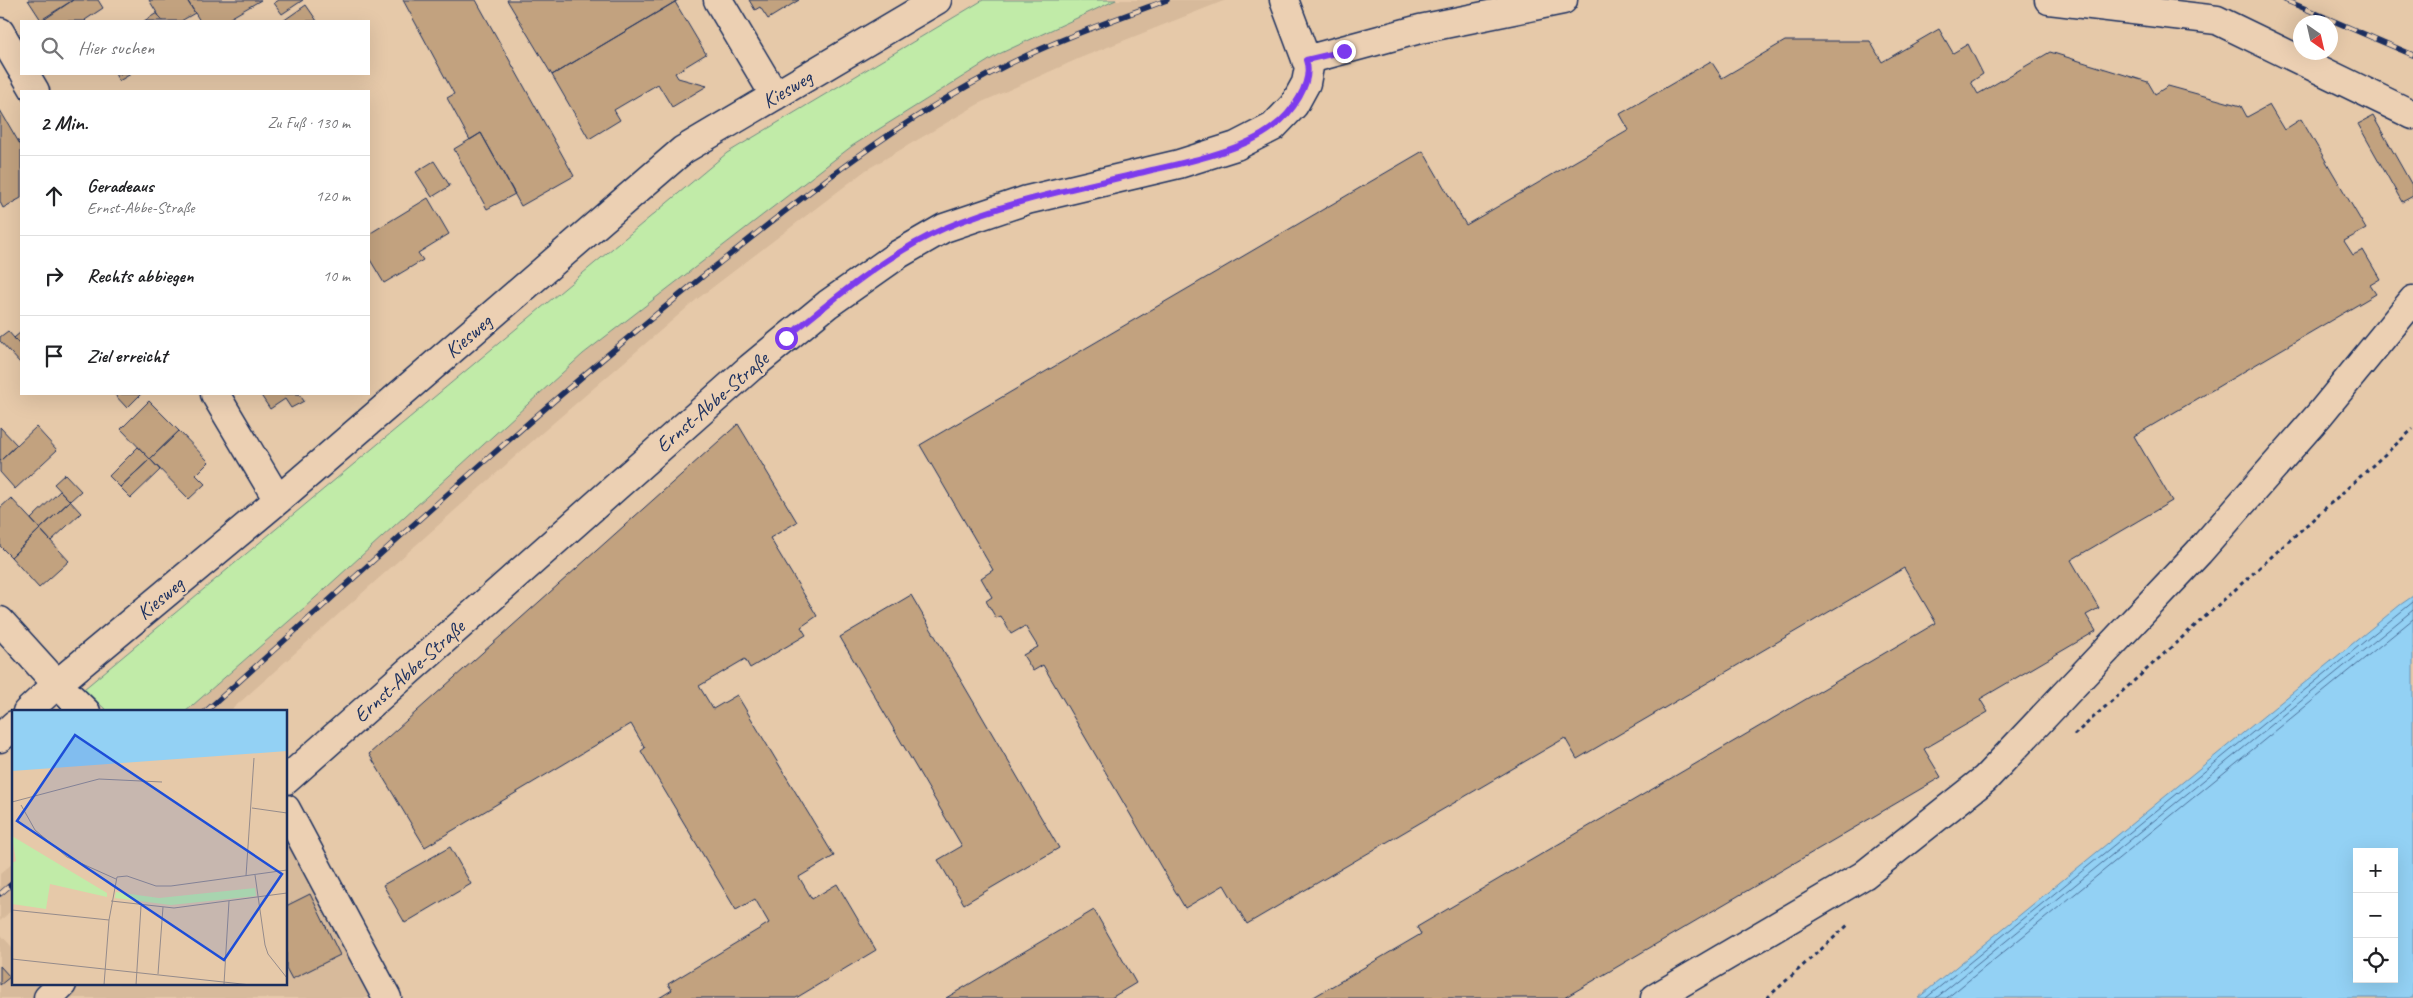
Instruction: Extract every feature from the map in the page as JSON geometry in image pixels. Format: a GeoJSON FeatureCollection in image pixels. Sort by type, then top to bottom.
{"type":"FeatureCollection","features":[{"type":"Feature","properties":{"kind":"street"},"geometry":{"type":"LineString","coordinates":[[718,0],[775,96]]}},
{"type":"Feature","properties":{"kind":"street","name":"Kiesweg"},"geometry":{"type":"LineString","coordinates":[[34,710],[73,699],[278,500],[683,150],[937,0]]}},
{"type":"Feature","properties":{"kind":"street","name":"Ernst-Abbe-Straße"},"geometry":{"type":"LineString","coordinates":[[288,778],[750,368],[828,304],[899,254],[944,228],[1027,200],[1179,164],[1236,146],[1273,128],[1294,105],[1306,83],[1309,67],[1284,0]]}},
{"type":"Feature","properties":{"kind":"street"},"geometry":{"type":"LineString","coordinates":[[1303,49],[1420,29],[1563,0]]}},
{"type":"Feature","properties":{"kind":"street"},"geometry":{"type":"LineString","coordinates":[[2049,0],[2217,20],[2413,115]]}},
{"type":"Feature","properties":{"kind":"street"},"geometry":{"type":"LineString","coordinates":[[0,32],[20,66]]}},
{"type":"Feature","properties":{"kind":"street"},"geometry":{"type":"LineString","coordinates":[[26,75],[34,90]]}},
{"type":"Feature","properties":{"kind":"street"},"geometry":{"type":"LineString","coordinates":[[1655,998],[1864,875],[1985,779],[2199,552],[2320,414],[2413,300]]}},
{"type":"Feature","properties":{"kind":"street"},"geometry":{"type":"LineString","coordinates":[[216,395],[278,500]]}},
{"type":"Feature","properties":{"kind":"street"},"geometry":{"type":"LineString","coordinates":[[0,621],[73,699]]}},
{"type":"Feature","properties":{"kind":"street"},"geometry":{"type":"LineString","coordinates":[[0,738],[12,727]]}},
{"type":"Feature","properties":{"kind":"street"},"geometry":{"type":"LineString","coordinates":[[288,813],[387,998]]}},
{"type":"Feature","properties":{"kind":"street"},"geometry":{"type":"LineString","coordinates":[[48,998],[60,986]]}},
{"type":"Feature","properties":{"kind":"shaded area"},"geometry":{"type":"Polygon","coordinates":[[[1116,0],[1226,0],[1080,58],[982,102],[866,170],[696,300],[537,437],[231,710],[187,710],[304,608],[583,354],[852,145],[999,54],[1116,0]]]}},
{"type":"Feature","properties":{"kind":"shaded area"},"geometry":{"type":"Polygon","coordinates":[[[288,806],[398,998],[0,998],[0,934],[12,947],[12,986],[288,986],[288,806]]]}},
{"type":"Feature","properties":{"kind":"shaded area"},"geometry":{"type":"Polygon","coordinates":[[[12,864],[12,910],[0,921],[0,874],[12,864]]]}},
{"type":"Feature","properties":{"kind":"green space"},"geometry":{"type":"Polygon","coordinates":[[[983,0],[1116,0],[999,54],[852,146],[583,354],[304,608],[187,710],[106,710],[84,689],[727,153],[983,0]]]}},
{"type":"Feature","properties":{"kind":"water"},"geometry":{"type":"Polygon","coordinates":[[[2413,596],[2413,998],[1918,998],[2400,605],[2413,596]]]}},
{"type":"Feature","properties":{"kind":"building"},"geometry":{"type":"Polygon","coordinates":[[[28,0],[73,0],[41,20],[28,0]]]}},
{"type":"Feature","properties":{"kind":"building"},"geometry":{"type":"Polygon","coordinates":[[[73,0],[98,0],[103,8],[85,20],[43,20],[73,0]]]}},
{"type":"Feature","properties":{"kind":"building"},"geometry":{"type":"Polygon","coordinates":[[[149,0],[187,0],[195,13],[183,20],[161,20],[149,0]]]}},
{"type":"Feature","properties":{"kind":"building"},"geometry":{"type":"Polygon","coordinates":[[[187,0],[261,0],[227,20],[199,20],[187,0]]]}},
{"type":"Feature","properties":{"kind":"building"},"geometry":{"type":"Polygon","coordinates":[[[279,0],[303,0],[282,14],[274,3],[279,0]]]}},
{"type":"Feature","properties":{"kind":"building"},"geometry":{"type":"Polygon","coordinates":[[[403,0],[476,0],[574,176],[521,206],[481,133],[470,140],[447,98],[454,94],[403,0]]]}},
{"type":"Feature","properties":{"kind":"building"},"geometry":{"type":"Polygon","coordinates":[[[507,0],[678,0],[552,75],[507,0]]]}},
{"type":"Feature","properties":{"kind":"building"},"geometry":{"type":"Polygon","coordinates":[[[749,0],[799,0],[768,19],[760,7],[755,10],[749,0]]]}},
{"type":"Feature","properties":{"kind":"building"},"geometry":{"type":"Polygon","coordinates":[[[675,2],[706,54],[675,73],[678,78],[707,86],[672,107],[658,84],[614,110],[620,120],[589,139],[552,75],[675,2]]]}},
{"type":"Feature","properties":{"kind":"building"},"geometry":{"type":"Polygon","coordinates":[[[306,5],[316,20],[284,20],[306,5]]]}},
{"type":"Feature","properties":{"kind":"building"},"geometry":{"type":"Polygon","coordinates":[[[157,13],[161,20],[146,20],[157,13]]]}},
{"type":"Feature","properties":{"kind":"building"},"geometry":{"type":"Polygon","coordinates":[[[1939,29],[1953,53],[1968,44],[1983,74],[1971,82],[1978,94],[2050,52],[2148,82],[2155,94],[2168,86],[2241,106],[2247,117],[2269,105],[2284,130],[2301,119],[2366,229],[2344,241],[2353,255],[2363,250],[2380,279],[2370,285],[2376,294],[2134,436],[2172,501],[2071,560],[2099,608],[2086,615],[2096,631],[1980,699],[1988,712],[1924,749],[1941,777],[1564,998],[1312,998],[1421,934],[1417,927],[1936,623],[1904,568],[1577,759],[1565,738],[1247,924],[1224,885],[1185,908],[1043,665],[1033,671],[1023,655],[1038,647],[1025,626],[1011,634],[1001,616],[996,618],[986,601],[992,597],[981,578],[993,570],[920,445],[1423,151],[1466,225],[1629,130],[1620,114],[1711,61],[1722,78],[1785,41],[1870,41],[1882,62],[1939,29]]]}},
{"type":"Feature","properties":{"kind":"building"},"geometry":{"type":"Polygon","coordinates":[[[116,75],[129,75],[119,81],[116,75]]]}},
{"type":"Feature","properties":{"kind":"building"},"geometry":{"type":"Polygon","coordinates":[[[0,110],[20,144],[20,199],[3,208],[0,202],[0,110]]]}},
{"type":"Feature","properties":{"kind":"building"},"geometry":{"type":"Polygon","coordinates":[[[2373,116],[2413,187],[2413,196],[2402,202],[2358,124],[2373,116]]]}},
{"type":"Feature","properties":{"kind":"building"},"geometry":{"type":"Polygon","coordinates":[[[481,133],[515,194],[487,209],[454,149],[481,133]]]}},
{"type":"Feature","properties":{"kind":"building"},"geometry":{"type":"Polygon","coordinates":[[[434,161],[450,186],[432,197],[416,172],[434,161]]]}},
{"type":"Feature","properties":{"kind":"building"},"geometry":{"type":"Polygon","coordinates":[[[428,198],[449,234],[418,253],[423,260],[384,283],[370,260],[370,233],[428,198]]]}},
{"type":"Feature","properties":{"kind":"building"},"geometry":{"type":"Polygon","coordinates":[[[8,331],[20,345],[20,363],[0,341],[0,337],[8,331]]]}},
{"type":"Feature","properties":{"kind":"building"},"geometry":{"type":"Polygon","coordinates":[[[20,333],[20,345],[14,338],[20,333]]]}},
{"type":"Feature","properties":{"kind":"building"},"geometry":{"type":"Polygon","coordinates":[[[115,395],[140,395],[127,408],[115,395]]]}},
{"type":"Feature","properties":{"kind":"building"},"geometry":{"type":"Polygon","coordinates":[[[261,395],[300,395],[304,401],[291,408],[285,399],[270,409],[261,395]]]}},
{"type":"Feature","properties":{"kind":"building"},"geometry":{"type":"Polygon","coordinates":[[[149,401],[179,431],[150,459],[121,429],[149,401]]]}},
{"type":"Feature","properties":{"kind":"building"},"geometry":{"type":"Polygon","coordinates":[[[738,424],[797,522],[770,538],[817,616],[801,627],[806,635],[750,668],[745,659],[699,686],[713,709],[737,695],[834,856],[799,877],[812,899],[837,884],[876,950],[796,998],[659,998],[672,990],[668,984],[769,923],[755,899],[736,910],[641,751],[645,748],[631,724],[425,847],[369,754],[738,424]]]}},
{"type":"Feature","properties":{"kind":"building"},"geometry":{"type":"Polygon","coordinates":[[[0,427],[17,445],[0,461],[0,427]]]}},
{"type":"Feature","properties":{"kind":"building"},"geometry":{"type":"Polygon","coordinates":[[[36,427],[57,450],[15,489],[0,472],[0,461],[36,427]]]}},
{"type":"Feature","properties":{"kind":"building"},"geometry":{"type":"Polygon","coordinates":[[[179,431],[209,462],[196,475],[205,484],[189,499],[150,459],[179,431]]]}},
{"type":"Feature","properties":{"kind":"building"},"geometry":{"type":"Polygon","coordinates":[[[138,447],[150,459],[120,487],[109,476],[138,447]]]}},
{"type":"Feature","properties":{"kind":"building"},"geometry":{"type":"Polygon","coordinates":[[[150,459],[160,470],[131,498],[120,487],[150,459]]]}},
{"type":"Feature","properties":{"kind":"building"},"geometry":{"type":"Polygon","coordinates":[[[65,474],[81,491],[70,501],[54,484],[65,474]]]}},
{"type":"Feature","properties":{"kind":"building"},"geometry":{"type":"Polygon","coordinates":[[[60,491],[70,501],[40,529],[31,519],[60,491]]]}},
{"type":"Feature","properties":{"kind":"building"},"geometry":{"type":"Polygon","coordinates":[[[11,498],[40,529],[11,557],[0,546],[0,508],[11,498]]]}},
{"type":"Feature","properties":{"kind":"building"},"geometry":{"type":"Polygon","coordinates":[[[70,501],[81,513],[51,541],[40,529],[70,501]]]}},
{"type":"Feature","properties":{"kind":"building"},"geometry":{"type":"Polygon","coordinates":[[[40,529],[69,561],[39,588],[11,557],[40,529]]]}},
{"type":"Feature","properties":{"kind":"building"},"geometry":{"type":"Polygon","coordinates":[[[911,595],[1059,848],[964,904],[938,860],[962,846],[840,637],[911,595]]]}},
{"type":"Feature","properties":{"kind":"building"},"geometry":{"type":"Polygon","coordinates":[[[450,847],[471,884],[405,923],[383,885],[450,847]]]}},
{"type":"Feature","properties":{"kind":"building"},"geometry":{"type":"Polygon","coordinates":[[[310,894],[340,955],[292,979],[288,972],[288,905],[310,894]]]}},
{"type":"Feature","properties":{"kind":"building"},"geometry":{"type":"Polygon","coordinates":[[[1094,910],[1136,983],[1111,998],[946,998],[1094,910]]]}},
{"type":"Feature","properties":{"kind":"building"},"geometry":{"type":"Polygon","coordinates":[[[0,966],[10,977],[0,985],[0,966]]]}},
{"type":"Feature","properties":{"kind":"railway"},"geometry":{"type":"LineString","coordinates":[[207,710],[451,491],[575,383],[638,329],[811,191],[925,111],[1005,66],[1064,39],[1167,0]]}},
{"type":"Feature","properties":{"kind":"railway"},"geometry":{"type":"LineString","coordinates":[[2285,0],[2413,55]]}},
{"type":"Feature","properties":{"kind":"railway"},"geometry":{"type":"LineString","coordinates":[[0,894],[12,884]]}},
{"type":"Feature","properties":{"kind":"route"},"geometry":{"type":"LineString","coordinates":[[786,338],[828,304],[899,254],[944,228],[1027,200],[1179,164],[1236,146],[1273,128],[1294,105],[1306,83],[1309,67],[1306,60],[1344,51]]}}]}
